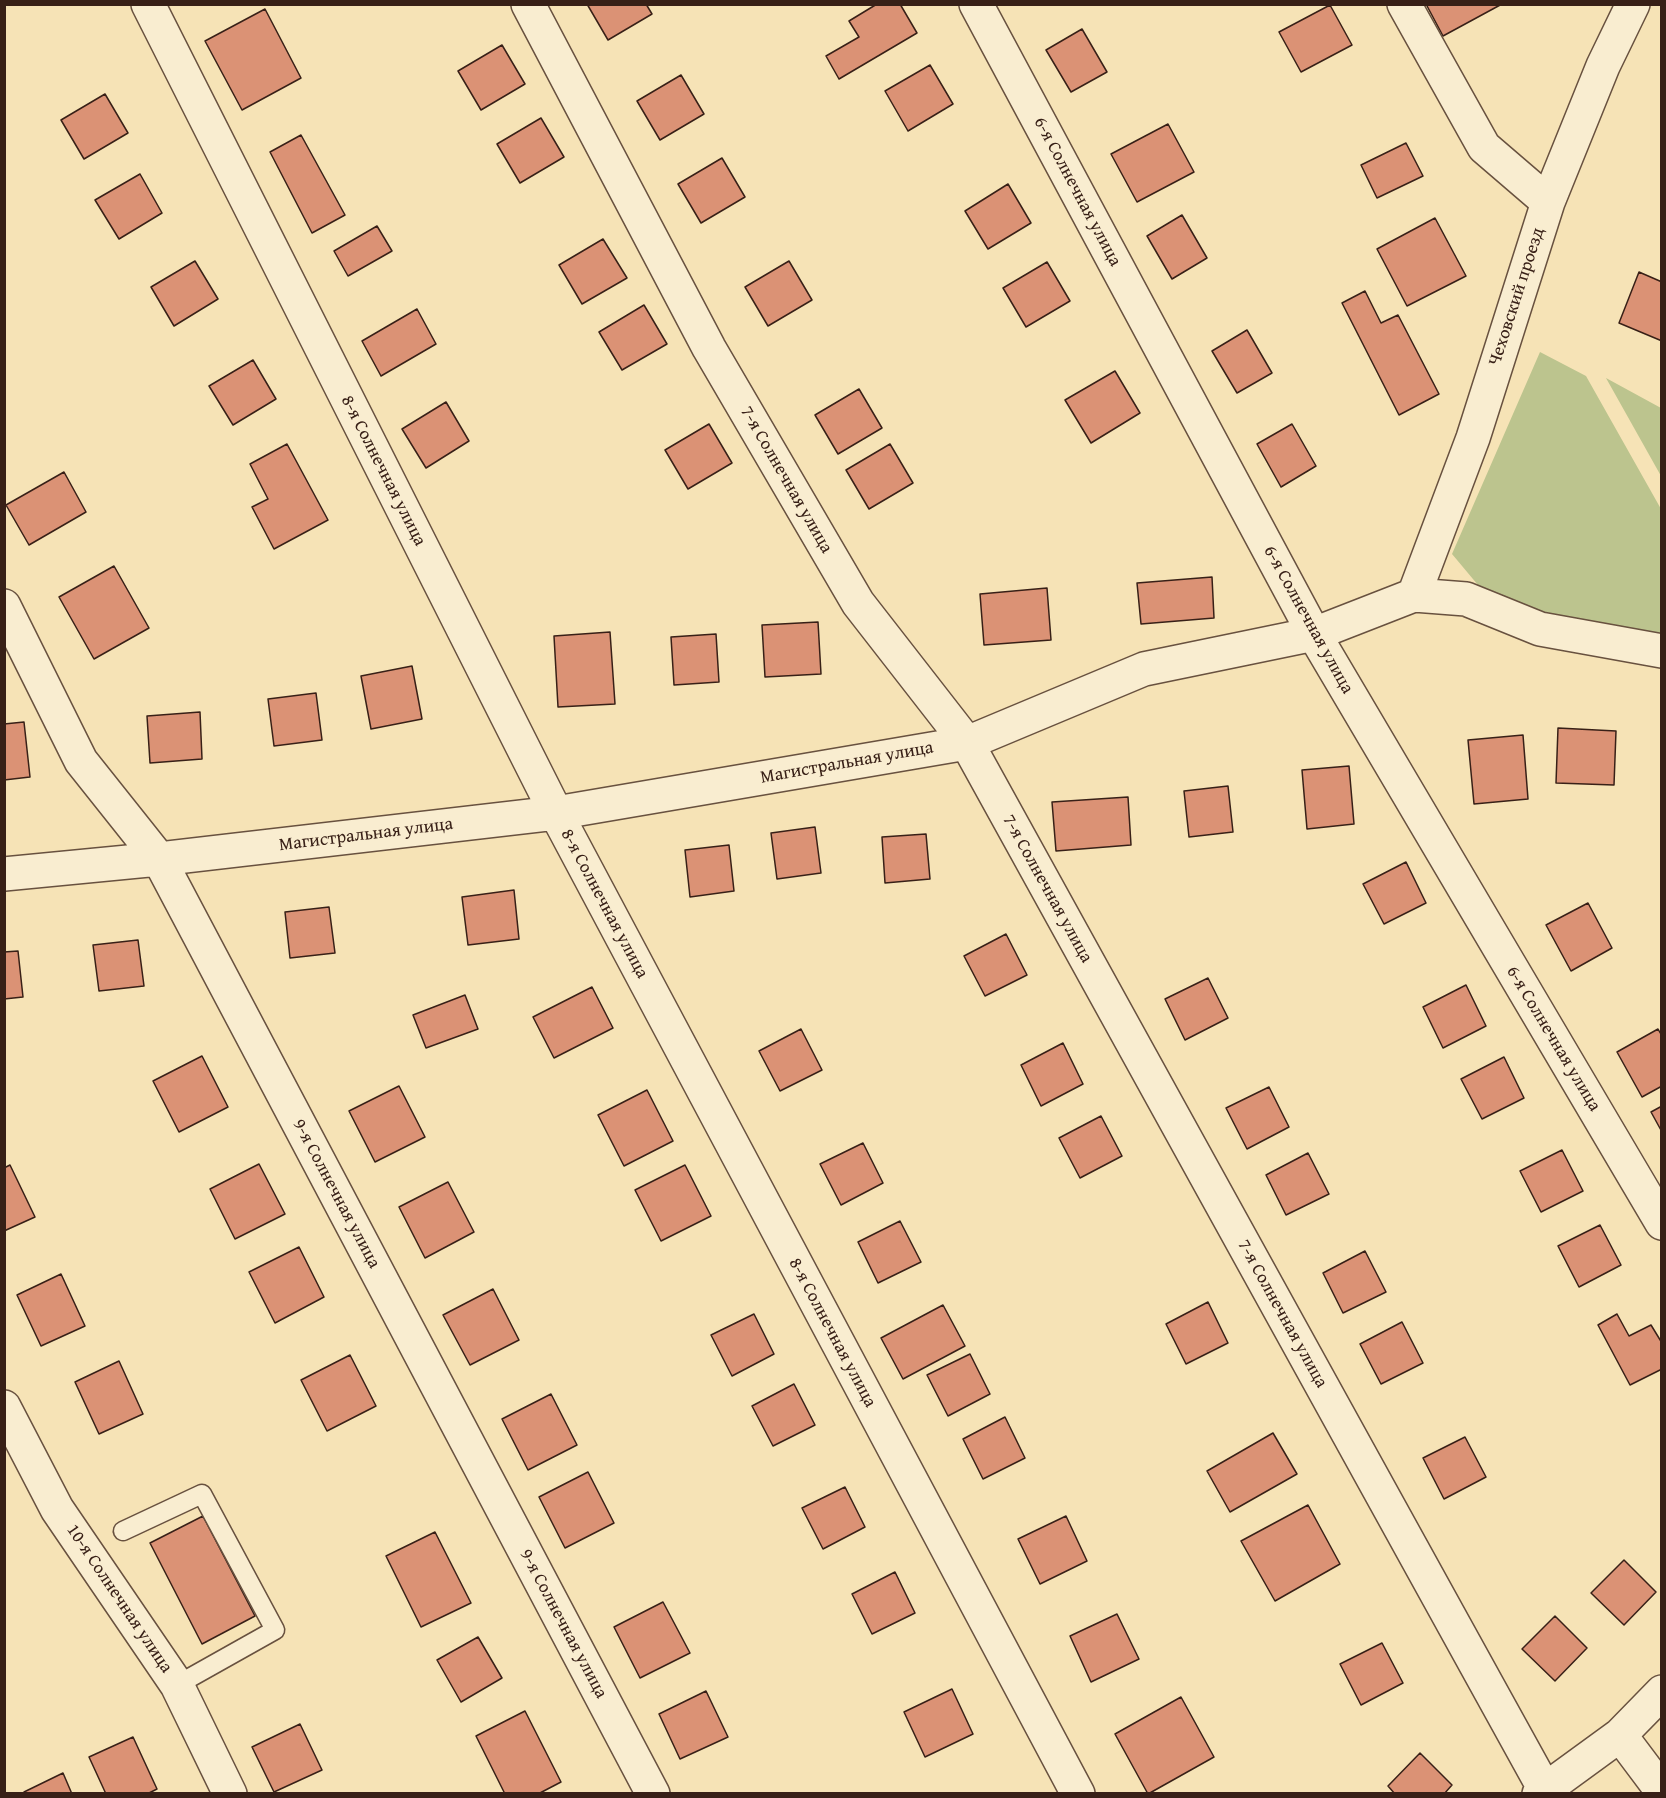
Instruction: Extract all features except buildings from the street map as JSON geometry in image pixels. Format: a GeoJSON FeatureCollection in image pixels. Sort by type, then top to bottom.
{"type":"FeatureCollection","features":[{"type":"Feature","properties":{"kind":"street","name":"8-я Солнечная улица"},"geometry":{"type":"LineString","coordinates":[[148,4],[556,813],[1078,1794]]}},
{"type":"Feature","properties":{"kind":"street","name":"7-я Солнечная улица"},"geometry":{"type":"LineString","coordinates":[[528,4],[709,348],[858,603],[966,743],[1542,1792]]}},
{"type":"Feature","properties":{"kind":"street","name":"6-я Солнечная улица"},"geometry":{"type":"LineString","coordinates":[[976,4],[1314,634],[1662,1223]]}},
{"type":"Feature","properties":{"kind":"street"},"geometry":{"type":"LineString","coordinates":[[1404,4],[1484,147],[1548,202]]}},
{"type":"Feature","properties":{"kind":"street","name":"Чеховский проезд"},"geometry":{"type":"LineString","coordinates":[[1414,595],[1473,438],[1548,202],[1602,66],[1633,4]]}},
{"type":"Feature","properties":{"kind":"street","name":"Магистральная улица"},"geometry":{"type":"LineString","coordinates":[[4,874],[159,859],[556,813],[966,743],[1144,669],[1314,634],[1414,595],[1466,599],[1540,629],[1662,651]]}},
{"type":"Feature","properties":{"kind":"street","name":"9-я Солнечная улица"},"geometry":{"type":"LineString","coordinates":[[4,606],[81,761],[159,859],[653,1794]]}},
{"type":"Feature","properties":{"kind":"street","name":"10-я Солнечная улица"},"geometry":{"type":"LineString","coordinates":[[4,1407],[57,1509],[177,1685],[230,1794]]}},
{"type":"Feature","properties":{"kind":"street"},"geometry":{"type":"LineString","coordinates":[[1542,1792],[1620,1735],[1662,1692]]}},
{"type":"Feature","properties":{"kind":"street"},"geometry":{"type":"LineString","coordinates":[[1620,1735],[1662,1791]]}},
{"type":"Feature","properties":{"kind":"lane"},"geometry":{"type":"LineString","coordinates":[[123,1531],[202,1494],[274,1630],[177,1685]]}},
{"type":"Feature","properties":{"kind":"green space"},"geometry":{"type":"Polygon","coordinates":[[[1540,352],[1586,376],[1661,509],[1661,635],[1538,615],[1483,591],[1452,554],[1540,352]]]}},
{"type":"Feature","properties":{"kind":"green space"},"geometry":{"type":"Polygon","coordinates":[[[1606,378],[1661,408],[1661,476],[1606,378]]]}}]}
